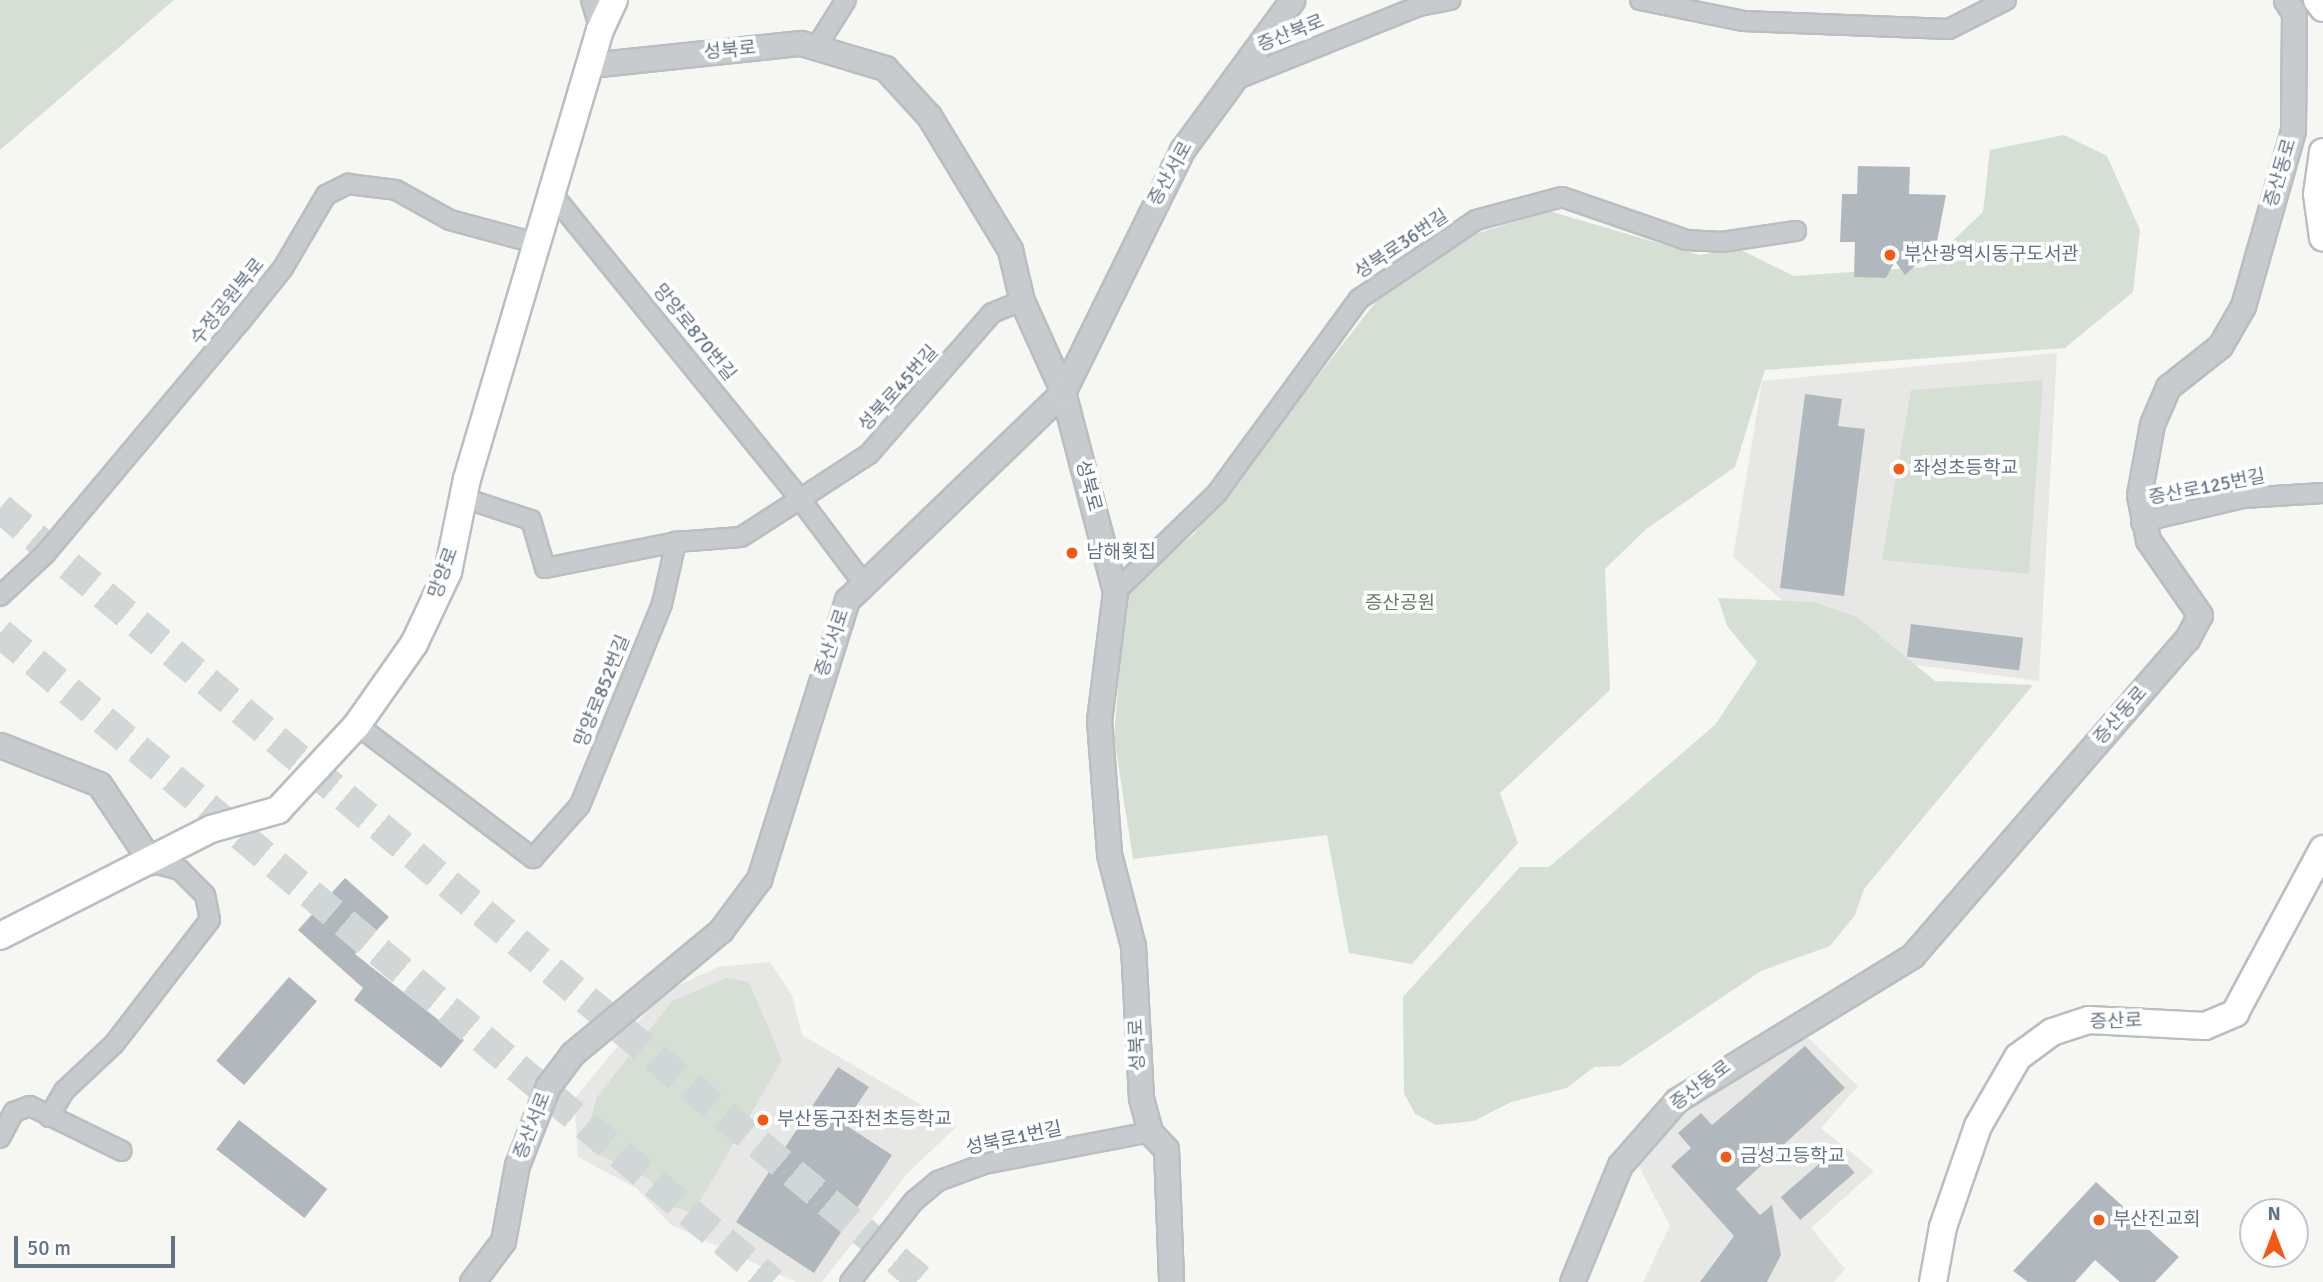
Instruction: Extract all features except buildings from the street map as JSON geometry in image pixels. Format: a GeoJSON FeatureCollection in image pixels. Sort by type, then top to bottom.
{"type":"FeatureCollection","features":[{"type":"Feature","properties":{"kind":"main road","name":"망양로"},"geometry":{"type":"LineString","coordinates":[[0,936],[151,862],[211,829],[278,810],[358,725],[414,644],[448,572],[600,30],[614,0]]}},
{"type":"Feature","properties":{"kind":"main road"},"geometry":{"type":"LineString","coordinates":[[2317,0],[2323,8]]}},
{"type":"Feature","properties":{"kind":"main road"},"geometry":{"type":"LineString","coordinates":[[2323,152],[2317,194],[2323,238]]}},
{"type":"Feature","properties":{"kind":"main road","name":"증산로"},"geometry":{"type":"LineString","coordinates":[[1933,1282],[1943,1227],[1978,1126],[2018,1057],[2052,1032],[2089,1020],[2205,1026],[2235,1013],[2323,849]]}},
{"type":"Feature","properties":{"kind":"street"},"geometry":{"type":"LineString","coordinates":[[591,0],[600,30]]}},
{"type":"Feature","properties":{"kind":"street"},"geometry":{"type":"LineString","coordinates":[[817,47],[846,0]]}},
{"type":"Feature","properties":{"kind":"street","name":"증산서로"},"geometry":{"type":"LineString","coordinates":[[472,1282],[503,1241],[517,1164],[548,1086],[573,1053],[721,930],[759,878],[847,600],[1063,392],[1182,150],[1292,0]]}},
{"type":"Feature","properties":{"kind":"street","name":"증산북로"},"geometry":{"type":"LineString","coordinates":[[1229,83],[1419,6],[1450,0]]}},
{"type":"Feature","properties":{"kind":"street"},"geometry":{"type":"LineString","coordinates":[[1640,0],[1743,22],[1949,29],[2006,0]]}},
{"type":"Feature","properties":{"kind":"street","name":"증산동로"},"geometry":{"type":"LineString","coordinates":[[1572,1282],[1620,1165],[1677,1100],[1912,956],[2187,639],[2200,615],[2141,522],[2152,424],[2168,387],[2220,346],[2243,306],[2290,143],[2294,13],[2286,0]]}},
{"type":"Feature","properties":{"kind":"street","name":"성북로"},"geometry":{"type":"LineString","coordinates":[[590,65],[817,47],[885,68],[929,116],[1010,250],[1022,301],[1063,392],[1115,592],[1098,720],[1109,854],[1133,946],[1141,1098],[1150,1132],[1166,1149],[1171,1282]]}},
{"type":"Feature","properties":{"kind":"street","name":"수정공원북로"},"geometry":{"type":"LineString","coordinates":[[0,596],[46,554],[239,323],[283,268],[326,195],[348,184],[396,190],[450,220],[539,244]]}},
{"type":"Feature","properties":{"kind":"street","name":"망양로870번길"},"geometry":{"type":"LineString","coordinates":[[553,195],[800,499]]}},
{"type":"Feature","properties":{"kind":"street","name":"성북로36번길"},"geometry":{"type":"LineString","coordinates":[[1115,592],[1217,493],[1359,299],[1476,220],[1562,197],[1686,240],[1722,242],[1796,231]]}},
{"type":"Feature","properties":{"kind":"street","name":"성북로45번길"},"geometry":{"type":"LineString","coordinates":[[800,499],[869,454],[992,313],[1022,301]]}},
{"type":"Feature","properties":{"kind":"street","name":"증산로125번길"},"geometry":{"type":"LineString","coordinates":[[2141,522],[2243,498],[2323,493]]}},
{"type":"Feature","properties":{"kind":"street"},"geometry":{"type":"LineString","coordinates":[[467,499],[531,520],[545,568],[676,542],[741,537],[800,499],[863,583]]}},
{"type":"Feature","properties":{"kind":"street","name":"망양로852번길"},"geometry":{"type":"LineString","coordinates":[[358,725],[533,858],[580,805],[662,604],[676,542]]}},
{"type":"Feature","properties":{"kind":"street"},"geometry":{"type":"LineString","coordinates":[[0,745],[99,784],[151,862],[180,870],[197,886],[210,920],[114,1044],[64,1091],[49,1117]]}},
{"type":"Feature","properties":{"kind":"street"},"geometry":{"type":"LineString","coordinates":[[0,1139],[20,1106],[122,1151]]}},
{"type":"Feature","properties":{"kind":"street","name":"성북로1번길"},"geometry":{"type":"LineString","coordinates":[[850,1282],[914,1200],[938,1181],[984,1164],[1150,1132]]}},
{"type":"Feature","properties":{"kind":"shaded area","name":"좌성초등학교"},"geometry":{"type":"Polygon","coordinates":[[[2057,353],[2039,681],[1892,662],[1798,614],[1733,557],[1762,381],[2057,353]]]}},
{"type":"Feature","properties":{"kind":"shaded area","name":"부산동구좌천초등학교"},"geometry":{"type":"Polygon","coordinates":[[[770,962],[792,995],[802,1035],[957,1126],[907,1174],[822,1282],[796,1282],[671,1225],[636,1188],[578,1157],[574,1099],[662,993],[718,967],[770,962]]]}},
{"type":"Feature","properties":{"kind":"shaded area"},"geometry":{"type":"Polygon","coordinates":[[[1798,1028],[1858,1086],[1821,1128],[1874,1171],[1811,1228],[1845,1269],[1834,1282],[1643,1282],[1670,1226],[1636,1161],[1685,1102],[1798,1028]]]}},
{"type":"Feature","properties":{"kind":"green space"},"geometry":{"type":"Polygon","coordinates":[[[0,0],[174,0],[0,150],[0,0]]]}},
{"type":"Feature","properties":{"kind":"green space","name":"증산공원"},"geometry":{"type":"Polygon","coordinates":[[[2064,135],[2107,156],[2140,230],[2133,292],[2065,348],[1765,370],[1735,467],[1645,530],[1605,569],[1610,690],[1500,793],[1518,843],[1412,964],[1349,953],[1327,835],[1133,859],[1114,737],[1126,591],[1194,534],[1382,294],[1469,236],[1549,211],[1699,255],[1739,249],[1794,276],[1925,267],[1983,212],[1990,150],[2064,135]]]}},
{"type":"Feature","properties":{"kind":"green space"},"geometry":{"type":"Polygon","coordinates":[[[2043,380],[2029,574],[1882,560],[1911,390],[2043,380]]]}},
{"type":"Feature","properties":{"kind":"green space"},"geometry":{"type":"Polygon","coordinates":[[[1718,598],[1813,602],[1857,617],[1935,681],[2033,685],[1864,889],[1855,915],[1830,946],[1761,971],[1620,1066],[1594,1067],[1567,1088],[1511,1102],[1474,1121],[1436,1125],[1415,1114],[1404,1093],[1403,997],[1520,867],[1549,867],[1715,725],[1757,662],[1727,626],[1718,598]]]}},
{"type":"Feature","properties":{"kind":"green space"},"geometry":{"type":"Polygon","coordinates":[[[726,978],[749,982],[782,1060],[693,1213],[666,1205],[650,1180],[592,1151],[588,1129],[597,1097],[672,1001],[726,978]]]}},
{"type":"Feature","properties":{"kind":"tunnel"},"geometry":{"type":"LineString","coordinates":[[0,508],[923,1282]]}},
{"type":"Feature","properties":{"kind":"tunnel"},"geometry":{"type":"LineString","coordinates":[[0,633],[772,1282]]}},
{"type":"Feature","properties":{"kind":"place","name":"부산광역시동구도서관"},"geometry":{"type":"Point","coordinates":[1890,255]}},
{"type":"Feature","properties":{"kind":"place","name":"좌성초등학교"},"geometry":{"type":"Point","coordinates":[1899,469]}},
{"type":"Feature","properties":{"kind":"place","name":"남해횟집"},"geometry":{"type":"Point","coordinates":[1072,553]}},
{"type":"Feature","properties":{"kind":"place","name":"부산동구좌천초등학교"},"geometry":{"type":"Point","coordinates":[763,1120]}},
{"type":"Feature","properties":{"kind":"place","name":"금성고등학교"},"geometry":{"type":"Point","coordinates":[1726,1157]}},
{"type":"Feature","properties":{"kind":"place","name":"부산진교회"},"geometry":{"type":"Point","coordinates":[2099,1220]}}]}
